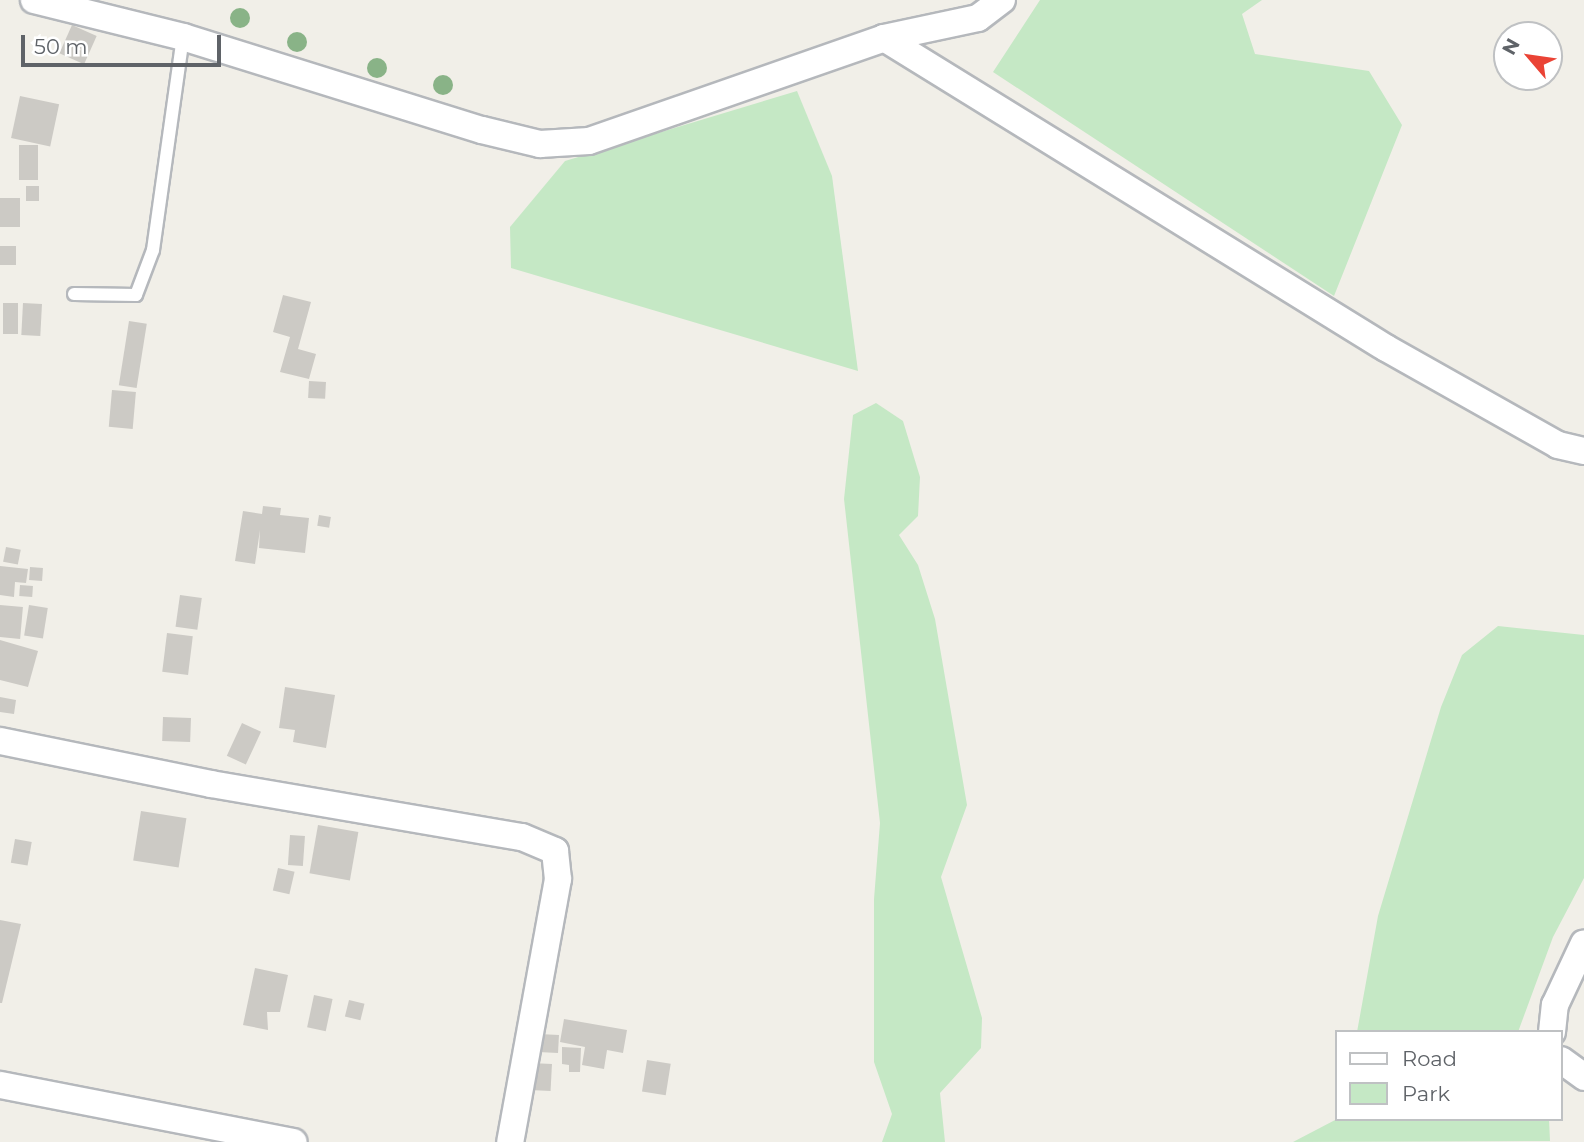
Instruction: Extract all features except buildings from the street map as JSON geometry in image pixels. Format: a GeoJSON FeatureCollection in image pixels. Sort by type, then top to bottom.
{"type":"FeatureCollection","features":[{"type":"Feature","properties":{"kind":"street"},"geometry":{"type":"LineString","coordinates":[[34,0],[183,37],[482,130],[540,144],[589,141],[884,38],[978,18],[1002,0]]}},
{"type":"Feature","properties":{"kind":"street"},"geometry":{"type":"LineString","coordinates":[[884,38],[1386,348],[1558,445],[1584,451]]}},
{"type":"Feature","properties":{"kind":"street"},"geometry":{"type":"LineString","coordinates":[[0,741],[211,784],[522,837],[555,851],[558,879],[510,1142]]}},
{"type":"Feature","properties":{"kind":"street"},"geometry":{"type":"LineString","coordinates":[[1552,1030],[1555,1006],[1584,943]]}},
{"type":"Feature","properties":{"kind":"street"},"geometry":{"type":"LineString","coordinates":[[1563,1061],[1584,1077]]}},
{"type":"Feature","properties":{"kind":"street"},"geometry":{"type":"LineString","coordinates":[[0,1085],[294,1142]]}},
{"type":"Feature","properties":{"kind":"lane"},"geometry":{"type":"LineString","coordinates":[[74,294],[136,295],[153,250],[183,37]]}},
{"type":"Feature","properties":{"kind":"green space"},"geometry":{"type":"Polygon","coordinates":[[[1040,0],[1262,0],[1242,14],[1255,54],[1369,71],[1402,125],[1334,296],[993,72],[1040,0]]]}},
{"type":"Feature","properties":{"kind":"green space"},"geometry":{"type":"Polygon","coordinates":[[[797,91],[832,176],[858,371],[511,268],[510,227],[565,161],[797,91]]]}},
{"type":"Feature","properties":{"kind":"green space"},"geometry":{"type":"Polygon","coordinates":[[[876,403],[903,421],[920,477],[918,516],[899,535],[918,565],[935,619],[967,805],[941,877],[982,1018],[981,1048],[940,1093],[945,1142],[882,1142],[892,1114],[874,1062],[874,899],[880,823],[844,499],[853,415],[876,403]]]}},
{"type":"Feature","properties":{"kind":"green space"},"geometry":{"type":"Polygon","coordinates":[[[1498,626],[1584,635],[1584,878],[1553,937],[1519,1030],[1357,1030],[1378,916],[1441,707],[1462,655],[1498,626]]]}},
{"type":"Feature","properties":{"kind":"green space"},"geometry":{"type":"Polygon","coordinates":[[[1336,1120],[1549,1121],[1550,1141],[1293,1142],[1336,1120]]]}}]}
